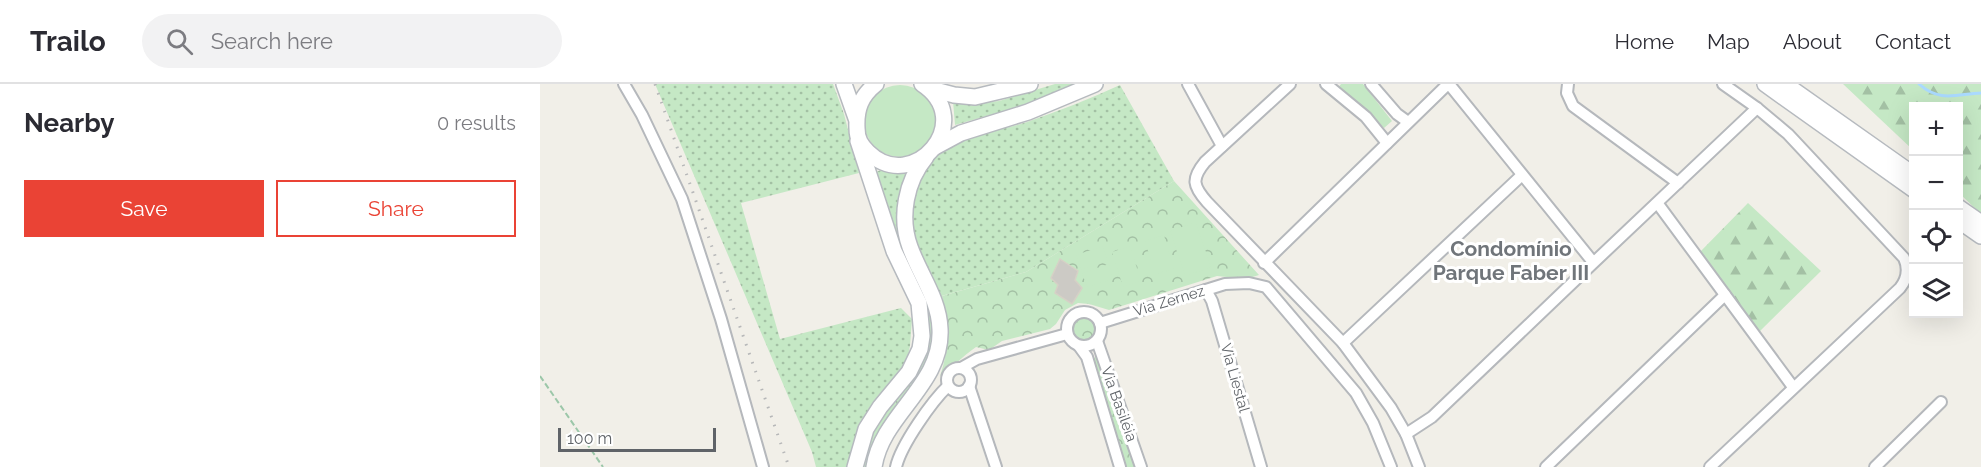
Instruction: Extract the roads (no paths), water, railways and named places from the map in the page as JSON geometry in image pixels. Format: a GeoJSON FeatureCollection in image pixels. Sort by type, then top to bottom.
{"type":"FeatureCollection","features":[{"type":"Feature","properties":{"kind":"street"},"geometry":{"type":"LineString","coordinates":[[624,84],[682,199],[722,319],[763,467]]}},
{"type":"Feature","properties":{"kind":"street"},"geometry":{"type":"LineString","coordinates":[[844,84],[856,118],[858,141],[894,251],[926,301],[940,328],[938,354],[922,386],[895,418],[887,432],[874,467]]}},
{"type":"Feature","properties":{"kind":"street"},"geometry":{"type":"LineString","coordinates":[[856,118],[863,97],[876,84]]}},
{"type":"Feature","properties":{"kind":"street"},"geometry":{"type":"LineString","coordinates":[[927,86],[954,95],[975,97],[1030,84]]}},
{"type":"Feature","properties":{"kind":"street"},"geometry":{"type":"LineString","coordinates":[[858,141],[871,155],[887,163],[905,165],[961,133],[1028,112],[1095,84]]}},
{"type":"Feature","properties":{"kind":"street"},"geometry":{"type":"LineString","coordinates":[[1188,84],[1222,146]]}},
{"type":"Feature","properties":{"kind":"street"},"geometry":{"type":"LineString","coordinates":[[1290,84],[1200,168],[1196,174],[1195,186],[1264,263],[1343,343],[1406,434],[1419,467]]}},
{"type":"Feature","properties":{"kind":"street"},"geometry":{"type":"LineString","coordinates":[[1326,84],[1366,117],[1387,143]]}},
{"type":"Feature","properties":{"kind":"street"},"geometry":{"type":"LineString","coordinates":[[1371,84],[1408,123]]}},
{"type":"Feature","properties":{"kind":"street"},"geometry":{"type":"LineString","coordinates":[[1264,263],[1449,84],[1593,261]]}},
{"type":"Feature","properties":{"kind":"street"},"geometry":{"type":"LineString","coordinates":[[1568,84],[1568,93],[1573,105],[1678,183]]}},
{"type":"Feature","properties":{"kind":"street"},"geometry":{"type":"LineString","coordinates":[[1710,467],[1900,288],[1906,278],[1907,266],[1904,258],[1788,134],[1758,108],[1723,84]]}},
{"type":"Feature","properties":{"kind":"street"},"geometry":{"type":"LineString","coordinates":[[1765,84],[1909,186]]}},
{"type":"Feature","properties":{"kind":"street"},"geometry":{"type":"LineString","coordinates":[[1785,84],[1909,171]]}},
{"type":"Feature","properties":{"kind":"street"},"geometry":{"type":"LineString","coordinates":[[855,467],[866,429],[880,407],[909,372],[920,349],[926,301],[909,246],[905,224],[906,195],[916,168],[940,138],[944,120],[939,102],[927,86]]}},
{"type":"Feature","properties":{"kind":"street"},"geometry":{"type":"LineString","coordinates":[[1406,434],[1432,417],[1593,261],[1658,204],[1758,108]]}},
{"type":"Feature","properties":{"kind":"street"},"geometry":{"type":"LineString","coordinates":[[1343,343],[1522,175]]}},
{"type":"Feature","properties":{"kind":"street"},"geometry":{"type":"LineString","coordinates":[[1658,204],[1793,387]]}},
{"type":"Feature","properties":{"kind":"street"},"geometry":{"type":"LineString","coordinates":[[1963,210],[1981,223]]}},
{"type":"Feature","properties":{"kind":"street"},"geometry":{"type":"LineString","coordinates":[[1963,223],[1981,236]]}},
{"type":"Feature","properties":{"kind":"street","name":"Via Zernez"},"geometry":{"type":"LineString","coordinates":[[1100,323],[1225,284],[1239,283],[1266,287],[1356,393],[1373,423],[1391,467]]}},
{"type":"Feature","properties":{"kind":"street","name":"Via Liestal"},"geometry":{"type":"LineString","coordinates":[[1206,290],[1212,301],[1260,467]]}},
{"type":"Feature","properties":{"kind":"street"},"geometry":{"type":"LineString","coordinates":[[1546,467],[1725,295]]}},
{"type":"Feature","properties":{"kind":"street"},"geometry":{"type":"LineString","coordinates":[[1081,312],[1090,313],[1100,323],[1101,332],[1097,341],[1089,346],[1079,346],[1067,334],[1069,320],[1081,312]]}},
{"type":"Feature","properties":{"kind":"street"},"geometry":{"type":"LineString","coordinates":[[896,467],[913,432],[940,393],[948,386],[948,375],[953,369],[977,359],[1067,334]]}},
{"type":"Feature","properties":{"kind":"street","name":"Via Basiléia"},"geometry":{"type":"LineString","coordinates":[[1097,341],[1141,467]]}},
{"type":"Feature","properties":{"kind":"street","name":"Via Basiléia"},"geometry":{"type":"LineString","coordinates":[[1079,346],[1087,357],[1120,467]]}},
{"type":"Feature","properties":{"kind":"street"},"geometry":{"type":"LineString","coordinates":[[960,368],[970,375],[969,386],[996,467]]}},
{"type":"Feature","properties":{"kind":"street"},"geometry":{"type":"LineString","coordinates":[[948,386],[958,392],[969,386]]}},
{"type":"Feature","properties":{"kind":"street"},"geometry":{"type":"LineString","coordinates":[[1875,467],[1941,402]]}},
{"type":"Feature","properties":{"kind":"waterway"},"geometry":{"type":"LineString","coordinates":[[1919,84],[1934,94],[1956,96],[1981,93]]}},
{"type":"Feature","properties":{"kind":"railway"},"geometry":{"type":"LineString","coordinates":[[655,84],[789,467]]}},
{"type":"Feature","properties":{"kind":"district","name":"Condomínio Parque Faber III"},"geometry":{"type":"Point","coordinates":[1511,260]}}]}
